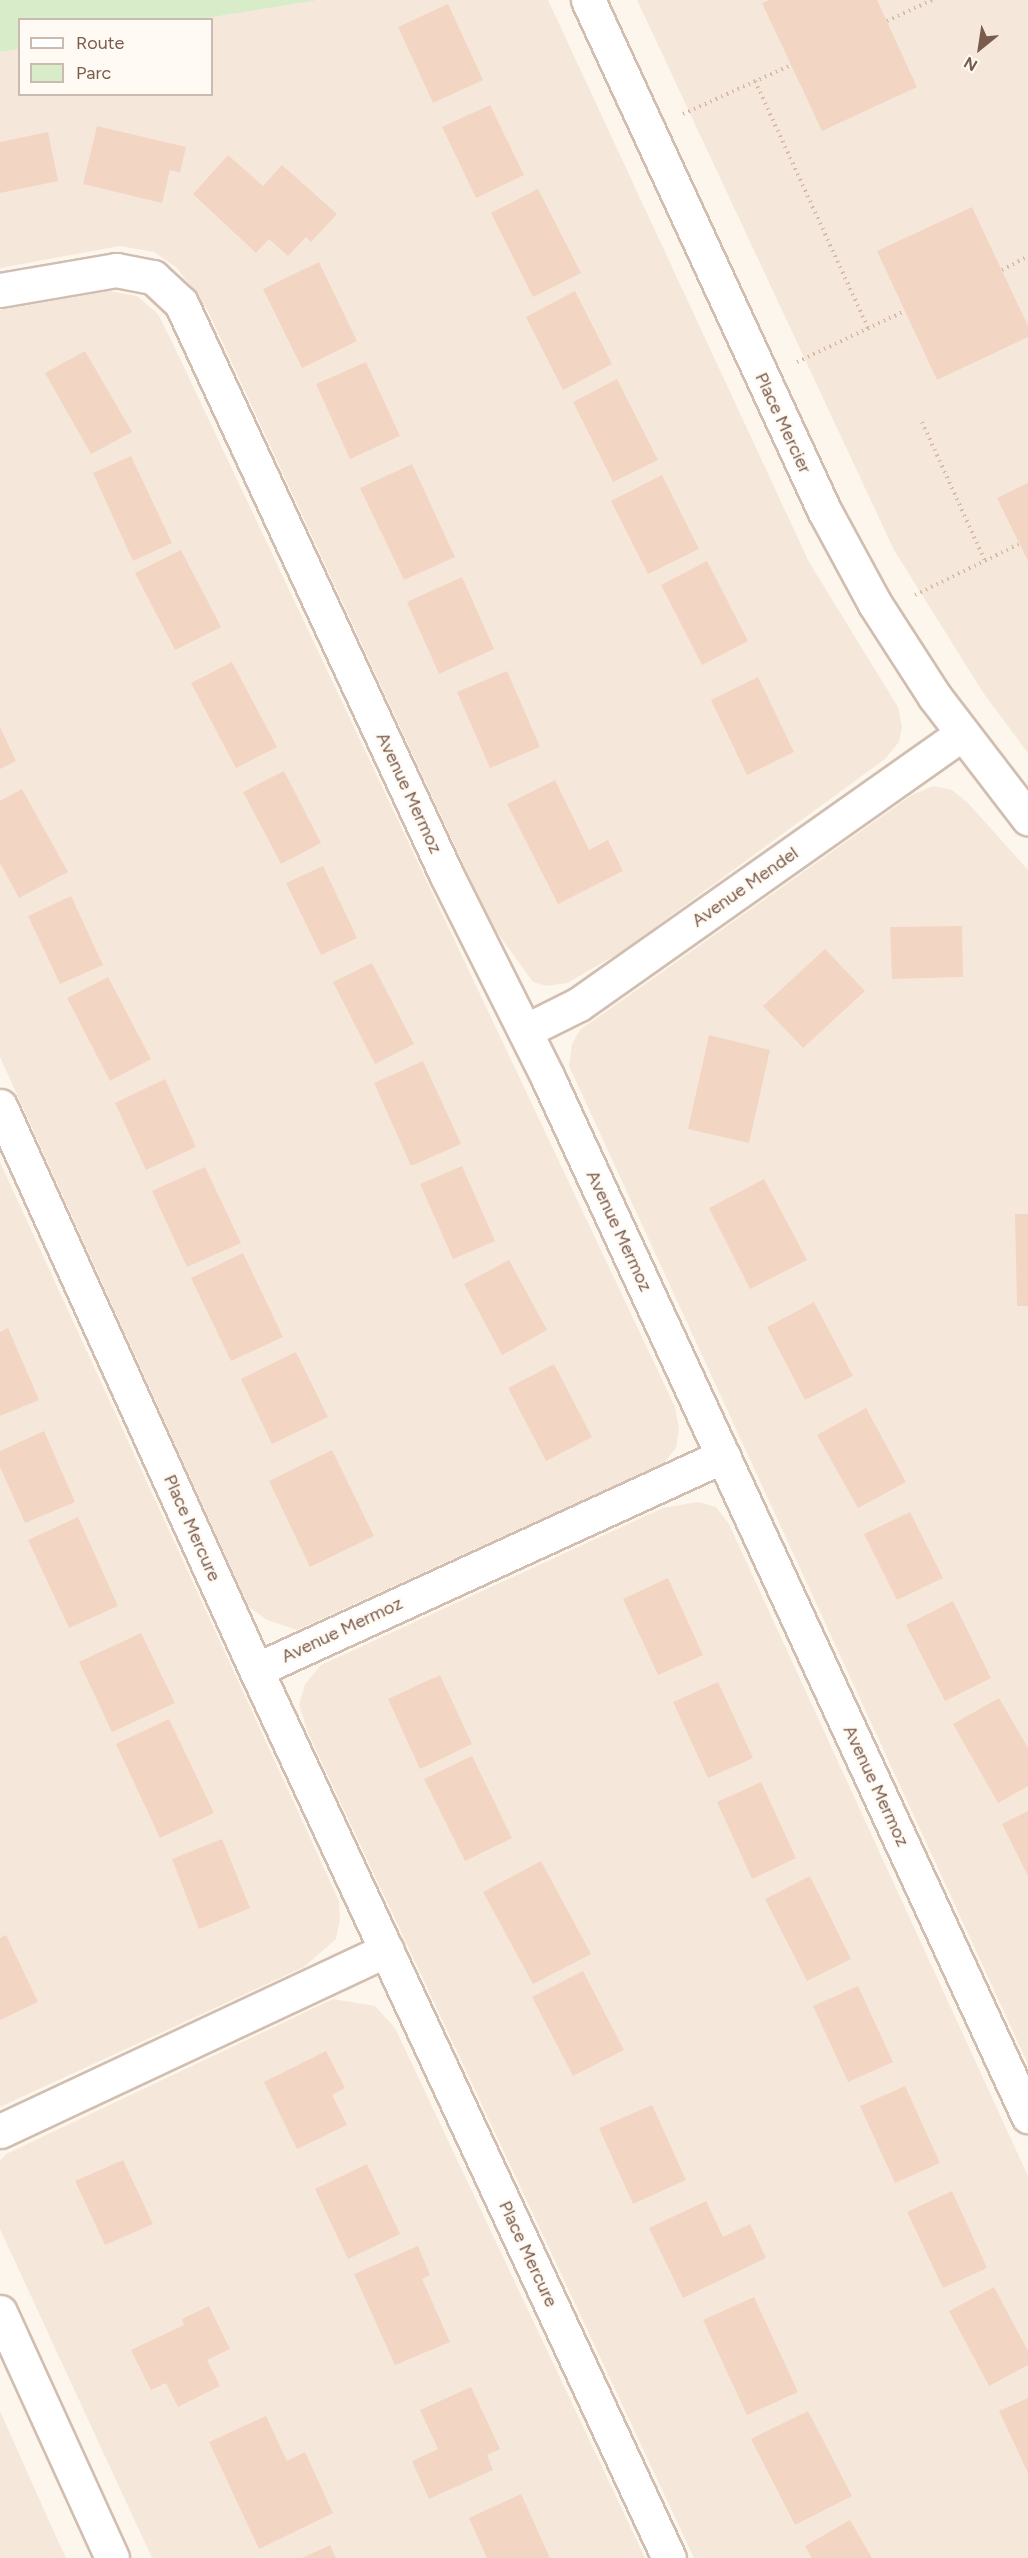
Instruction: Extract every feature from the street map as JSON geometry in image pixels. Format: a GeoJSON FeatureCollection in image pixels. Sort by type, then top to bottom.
{"type":"FeatureCollection","features":[{"type":"Feature","properties":{"kind":"street","name":"Place Mercier"},"geometry":{"type":"LineString","coordinates":[[588,0],[824,510],[875,604],[961,735],[1028,818]]}},
{"type":"Feature","properties":{"kind":"street","name":"Avenue Mermoz"},"geometry":{"type":"LineString","coordinates":[[0,290],[116,270],[153,278],[181,303],[446,874],[525,1031],[1028,2116]]}},
{"type":"Feature","properties":{"kind":"street","name":"Avenue Mendel"},"geometry":{"type":"LineString","coordinates":[[525,1031],[579,1004],[961,735]]}},
{"type":"Feature","properties":{"kind":"street","name":"Place Mercure"},"geometry":{"type":"LineString","coordinates":[[0,1106],[256,1670],[669,2558]]}},
{"type":"Feature","properties":{"kind":"street","name":"Avenue Mermoz"},"geometry":{"type":"LineString","coordinates":[[256,1670],[723,1456]]}},
{"type":"Feature","properties":{"kind":"street"},"geometry":{"type":"LineString","coordinates":[[0,2131],[387,1950]]}},
{"type":"Feature","properties":{"kind":"street"},"geometry":{"type":"LineString","coordinates":[[0,2312],[112,2558]]}},
{"type":"Feature","properties":{"kind":"path"},"geometry":{"type":"LineString","coordinates":[[887,21],[932,0]]}},
{"type":"Feature","properties":{"kind":"path"},"geometry":{"type":"LineString","coordinates":[[683,114],[791,65]]}},
{"type":"Feature","properties":{"kind":"path"},"geometry":{"type":"LineString","coordinates":[[755,81],[868,328]]}},
{"type":"Feature","properties":{"kind":"path"},"geometry":{"type":"LineString","coordinates":[[1002,270],[1028,256]]}},
{"type":"Feature","properties":{"kind":"path"},"geometry":{"type":"LineString","coordinates":[[797,362],[905,311]]}},
{"type":"Feature","properties":{"kind":"path"},"geometry":{"type":"LineString","coordinates":[[922,422],[985,561]]}},
{"type":"Feature","properties":{"kind":"path"},"geometry":{"type":"LineString","coordinates":[[915,596],[1019,544]]}},
{"type":"Feature","properties":{"kind":"shaded area"},"geometry":{"type":"Polygon","coordinates":[[[319,0],[548,0],[809,562],[898,707],[902,727],[899,742],[885,759],[621,952],[567,983],[546,986],[533,982],[491,924],[208,311],[177,268],[154,252],[120,246],[0,268],[0,52],[18,49],[18,96],[213,96],[213,18],[207,18],[319,0]]]}},
{"type":"Feature","properties":{"kind":"shaded area"},"geometry":{"type":"Polygon","coordinates":[[[637,0],[1028,0],[1028,753],[984,694],[894,550],[637,0]]]}},
{"type":"Feature","properties":{"kind":"shaded area"},"geometry":{"type":"Polygon","coordinates":[[[109,291],[137,296],[158,314],[675,1407],[679,1429],[676,1448],[664,1463],[297,1630],[267,1620],[249,1607],[0,1057],[0,310],[109,291]]]}},
{"type":"Feature","properties":{"kind":"shaded area"},"geometry":{"type":"Polygon","coordinates":[[[933,786],[952,790],[968,803],[1028,870],[1028,2064],[569,1066],[572,1044],[580,1030],[912,795],[933,786]]]}},
{"type":"Feature","properties":{"kind":"shaded area"},"geometry":{"type":"Polygon","coordinates":[[[0,1162],[339,1901],[340,1919],[336,1939],[304,1967],[0,2107],[0,1162]]]}},
{"type":"Feature","properties":{"kind":"shaded area"},"geometry":{"type":"Polygon","coordinates":[[[698,1502],[716,1507],[729,1524],[1028,2176],[1028,2558],[694,2558],[309,1735],[299,1705],[305,1684],[321,1665],[663,1508],[698,1502]]]}},
{"type":"Feature","properties":{"kind":"shaded area"},"geometry":{"type":"Polygon","coordinates":[[[333,1999],[375,2006],[395,2028],[645,2558],[152,2558],[0,2229],[0,2161],[6,2154],[333,1999]]]}},
{"type":"Feature","properties":{"kind":"shaded area"},"geometry":{"type":"Polygon","coordinates":[[[0,2411],[58,2541],[66,2558],[0,2558],[0,2411]]]}},
{"type":"Feature","properties":{"kind":"green space"},"geometry":{"type":"Polygon","coordinates":[[[0,0],[319,0],[207,18],[18,18],[18,49],[0,52],[0,0]]]}},
{"type":"Feature","properties":{"kind":"building"},"geometry":{"type":"Polygon","coordinates":[[[769,0],[877,0],[917,87],[822,131],[762,3],[769,0]]]}},
{"type":"Feature","properties":{"kind":"building"},"geometry":{"type":"Polygon","coordinates":[[[448,4],[483,80],[433,103],[398,27],[448,4]]]}},
{"type":"Feature","properties":{"kind":"building"},"geometry":{"type":"Polygon","coordinates":[[[490,105],[524,175],[476,198],[442,127],[490,105]]]}},
{"type":"Feature","properties":{"kind":"building"},"geometry":{"type":"Polygon","coordinates":[[[97,126],[186,147],[180,173],[170,170],[162,203],[83,184],[97,126]]]}},
{"type":"Feature","properties":{"kind":"building"},"geometry":{"type":"Polygon","coordinates":[[[48,132],[58,181],[0,193],[0,142],[48,132]]]}},
{"type":"Feature","properties":{"kind":"building"},"geometry":{"type":"Polygon","coordinates":[[[228,155],[263,186],[282,165],[337,214],[311,242],[306,237],[288,256],[269,239],[256,253],[193,194],[228,155]]]}},
{"type":"Feature","properties":{"kind":"building"},"geometry":{"type":"Polygon","coordinates":[[[538,189],[581,273],[533,297],[491,213],[538,189]]]}},
{"type":"Feature","properties":{"kind":"building"},"geometry":{"type":"Polygon","coordinates":[[[972,207],[1028,326],[1028,337],[937,380],[877,251],[972,207]]]}},
{"type":"Feature","properties":{"kind":"building"},"geometry":{"type":"Polygon","coordinates":[[[319,262],[357,341],[302,368],[263,289],[319,262]]]}},
{"type":"Feature","properties":{"kind":"building"},"geometry":{"type":"Polygon","coordinates":[[[575,291],[612,364],[563,390],[526,317],[575,291]]]}},
{"type":"Feature","properties":{"kind":"building"},"geometry":{"type":"Polygon","coordinates":[[[85,351],[132,432],[91,454],[45,373],[85,351]]]}},
{"type":"Feature","properties":{"kind":"building"},"geometry":{"type":"Polygon","coordinates":[[[366,362],[400,436],[350,459],[316,384],[366,362]]]}},
{"type":"Feature","properties":{"kind":"building"},"geometry":{"type":"Polygon","coordinates":[[[617,379],[658,460],[613,482],[573,402],[617,379]]]}},
{"type":"Feature","properties":{"kind":"building"},"geometry":{"type":"Polygon","coordinates":[[[131,456],[172,543],[133,561],[93,473],[131,456]]]}},
{"type":"Feature","properties":{"kind":"building"},"geometry":{"type":"Polygon","coordinates":[[[412,464],[455,557],[404,580],[360,488],[412,464]]]}},
{"type":"Feature","properties":{"kind":"building"},"geometry":{"type":"Polygon","coordinates":[[[662,475],[699,549],[648,574],[611,501],[662,475]]]}},
{"type":"Feature","properties":{"kind":"building"},"geometry":{"type":"Polygon","coordinates":[[[1028,483],[1028,561],[997,498],[1028,483]]]}},
{"type":"Feature","properties":{"kind":"building"},"geometry":{"type":"Polygon","coordinates":[[[181,550],[221,627],[175,650],[135,573],[181,550]]]}},
{"type":"Feature","properties":{"kind":"building"},"geometry":{"type":"Polygon","coordinates":[[[707,561],[748,641],[702,665],[661,585],[707,561]]]}},
{"type":"Feature","properties":{"kind":"building"},"geometry":{"type":"Polygon","coordinates":[[[462,577],[494,649],[439,674],[407,602],[462,577]]]}},
{"type":"Feature","properties":{"kind":"building"},"geometry":{"type":"Polygon","coordinates":[[[232,662],[277,747],[236,768],[191,683],[232,662]]]}},
{"type":"Feature","properties":{"kind":"building"},"geometry":{"type":"Polygon","coordinates":[[[507,671],[540,747],[490,768],[457,692],[507,671]]]}},
{"type":"Feature","properties":{"kind":"building"},"geometry":{"type":"Polygon","coordinates":[[[758,677],[794,752],[747,775],[711,700],[758,677]]]}},
{"type":"Feature","properties":{"kind":"building"},"geometry":{"type":"Polygon","coordinates":[[[0,727],[16,761],[0,769],[0,727]]]}},
{"type":"Feature","properties":{"kind":"building"},"geometry":{"type":"Polygon","coordinates":[[[284,771],[321,843],[281,864],[243,792],[284,771]]]}},
{"type":"Feature","properties":{"kind":"building"},"geometry":{"type":"Polygon","coordinates":[[[555,780],[589,850],[608,840],[623,871],[558,904],[507,804],[555,780]]]}},
{"type":"Feature","properties":{"kind":"building"},"geometry":{"type":"Polygon","coordinates":[[[22,789],[68,872],[19,898],[0,863],[0,801],[22,789]]]}},
{"type":"Feature","properties":{"kind":"building"},"geometry":{"type":"Polygon","coordinates":[[[323,866],[357,938],[321,955],[286,883],[323,866]]]}},
{"type":"Feature","properties":{"kind":"building"},"geometry":{"type":"Polygon","coordinates":[[[71,896],[103,965],[60,984],[28,916],[71,896]]]}},
{"type":"Feature","properties":{"kind":"building"},"geometry":{"type":"Polygon","coordinates":[[[962,926],[963,977],[892,979],[890,927],[962,926]]]}},
{"type":"Feature","properties":{"kind":"building"},"geometry":{"type":"Polygon","coordinates":[[[825,949],[865,991],[803,1048],[763,1006],[825,949]]]}},
{"type":"Feature","properties":{"kind":"building"},"geometry":{"type":"Polygon","coordinates":[[[372,963],[414,1044],[375,1064],[333,982],[372,963]]]}},
{"type":"Feature","properties":{"kind":"building"},"geometry":{"type":"Polygon","coordinates":[[[108,977],[151,1059],[110,1081],[67,998],[108,977]]]}},
{"type":"Feature","properties":{"kind":"building"},"geometry":{"type":"Polygon","coordinates":[[[709,1035],[770,1050],[749,1143],[688,1129],[709,1035]]]}},
{"type":"Feature","properties":{"kind":"building"},"geometry":{"type":"Polygon","coordinates":[[[423,1061],[461,1144],[411,1166],[374,1083],[423,1061]]]}},
{"type":"Feature","properties":{"kind":"building"},"geometry":{"type":"Polygon","coordinates":[[[165,1079],[196,1147],[146,1170],[115,1103],[165,1079]]]}},
{"type":"Feature","properties":{"kind":"building"},"geometry":{"type":"Polygon","coordinates":[[[462,1166],[495,1241],[453,1259],[420,1184],[462,1166]]]}},
{"type":"Feature","properties":{"kind":"building"},"geometry":{"type":"Polygon","coordinates":[[[205,1167],[241,1243],[187,1267],[152,1191],[205,1167]]]}},
{"type":"Feature","properties":{"kind":"building"},"geometry":{"type":"Polygon","coordinates":[[[764,1179],[807,1260],[750,1289],[709,1208],[764,1179]]]}},
{"type":"Feature","properties":{"kind":"building"},"geometry":{"type":"Polygon","coordinates":[[[1015,1214],[1028,1214],[1028,1306],[1017,1306],[1015,1214]]]}},
{"type":"Feature","properties":{"kind":"building"},"geometry":{"type":"Polygon","coordinates":[[[243,1253],[283,1337],[231,1361],[191,1278],[243,1253]]]}},
{"type":"Feature","properties":{"kind":"building"},"geometry":{"type":"Polygon","coordinates":[[[509,1260],[547,1330],[502,1355],[464,1284],[509,1260]]]}},
{"type":"Feature","properties":{"kind":"building"},"geometry":{"type":"Polygon","coordinates":[[[814,1302],[853,1376],[805,1400],[767,1327],[814,1302]]]}},
{"type":"Feature","properties":{"kind":"building"},"geometry":{"type":"Polygon","coordinates":[[[8,1328],[39,1400],[0,1416],[0,1332],[8,1328]]]}},
{"type":"Feature","properties":{"kind":"building"},"geometry":{"type":"Polygon","coordinates":[[[296,1352],[328,1417],[272,1444],[241,1379],[296,1352]]]}},
{"type":"Feature","properties":{"kind":"building"},"geometry":{"type":"Polygon","coordinates":[[[554,1364],[592,1437],[546,1461],[508,1388],[554,1364]]]}},
{"type":"Feature","properties":{"kind":"building"},"geometry":{"type":"Polygon","coordinates":[[[866,1408],[906,1482],[858,1508],[817,1435],[866,1408]]]}},
{"type":"Feature","properties":{"kind":"building"},"geometry":{"type":"Polygon","coordinates":[[[44,1431],[75,1502],[25,1523],[0,1467],[0,1451],[44,1431]]]}},
{"type":"Feature","properties":{"kind":"building"},"geometry":{"type":"Polygon","coordinates":[[[332,1450],[374,1536],[310,1567],[269,1481],[332,1450]]]}},
{"type":"Feature","properties":{"kind":"building"},"geometry":{"type":"Polygon","coordinates":[[[910,1512],[943,1578],[897,1600],[864,1534],[910,1512]]]}},
{"type":"Feature","properties":{"kind":"building"},"geometry":{"type":"Polygon","coordinates":[[[78,1517],[118,1606],[69,1628],[28,1540],[78,1517]]]}},
{"type":"Feature","properties":{"kind":"building"},"geometry":{"type":"Polygon","coordinates":[[[668,1578],[703,1655],[658,1675],[623,1599],[668,1578]]]}},
{"type":"Feature","properties":{"kind":"building"},"geometry":{"type":"Polygon","coordinates":[[[953,1601],[991,1678],[945,1701],[906,1625],[953,1601]]]}},
{"type":"Feature","properties":{"kind":"building"},"geometry":{"type":"Polygon","coordinates":[[[141,1633],[175,1703],[112,1732],[79,1662],[141,1633]]]}},
{"type":"Feature","properties":{"kind":"building"},"geometry":{"type":"Polygon","coordinates":[[[440,1675],[472,1744],[420,1769],[388,1699],[440,1675]]]}},
{"type":"Feature","properties":{"kind":"building"},"geometry":{"type":"Polygon","coordinates":[[[718,1682],[753,1758],[708,1778],[673,1702],[718,1682]]]}},
{"type":"Feature","properties":{"kind":"building"},"geometry":{"type":"Polygon","coordinates":[[[999,1698],[1028,1748],[1028,1786],[998,1803],[953,1724],[999,1698]]]}},
{"type":"Feature","properties":{"kind":"building"},"geometry":{"type":"Polygon","coordinates":[[[169,1719],[214,1813],[160,1838],[116,1744],[169,1719]]]}},
{"type":"Feature","properties":{"kind":"building"},"geometry":{"type":"Polygon","coordinates":[[[472,1756],[512,1838],[465,1861],[424,1779],[472,1756]]]}},
{"type":"Feature","properties":{"kind":"building"},"geometry":{"type":"Polygon","coordinates":[[[761,1782],[796,1858],[752,1879],[717,1802],[761,1782]]]}},
{"type":"Feature","properties":{"kind":"building"},"geometry":{"type":"Polygon","coordinates":[[[1028,1811],[1028,1876],[1002,1824],[1028,1811]]]}},
{"type":"Feature","properties":{"kind":"building"},"geometry":{"type":"Polygon","coordinates":[[[222,1839],[250,1908],[199,1929],[172,1859],[222,1839]]]}},
{"type":"Feature","properties":{"kind":"building"},"geometry":{"type":"Polygon","coordinates":[[[541,1861],[591,1954],[533,1984],[483,1892],[541,1861]]]}},
{"type":"Feature","properties":{"kind":"building"},"geometry":{"type":"Polygon","coordinates":[[[810,1876],[851,1959],[807,1981],[765,1899],[810,1876]]]}},
{"type":"Feature","properties":{"kind":"building"},"geometry":{"type":"Polygon","coordinates":[[[6,1935],[38,2002],[0,2020],[0,1938],[6,1935]]]}},
{"type":"Feature","properties":{"kind":"building"},"geometry":{"type":"Polygon","coordinates":[[[583,1971],[624,2050],[573,2076],[532,1997],[583,1971]]]}},
{"type":"Feature","properties":{"kind":"building"},"geometry":{"type":"Polygon","coordinates":[[[858,1986],[893,2062],[848,2082],[813,2006],[858,1986]]]}},
{"type":"Feature","properties":{"kind":"building"},"geometry":{"type":"Polygon","coordinates":[[[326,2051],[345,2088],[332,2095],[347,2125],[297,2149],[264,2082],[326,2051]]]}},
{"type":"Feature","properties":{"kind":"building"},"geometry":{"type":"Polygon","coordinates":[[[905,2086],[940,2163],[895,2183],[860,2106],[905,2086]]]}},
{"type":"Feature","properties":{"kind":"building"},"geometry":{"type":"Polygon","coordinates":[[[652,2105],[686,2180],[633,2204],[599,2128],[652,2105]]]}},
{"type":"Feature","properties":{"kind":"building"},"geometry":{"type":"Polygon","coordinates":[[[123,2160],[153,2224],[105,2245],[75,2181],[123,2160]]]}},
{"type":"Feature","properties":{"kind":"building"},"geometry":{"type":"Polygon","coordinates":[[[367,2164],[400,2234],[348,2259],[315,2189],[367,2164]]]}},
{"type":"Feature","properties":{"kind":"building"},"geometry":{"type":"Polygon","coordinates":[[[952,2191],[987,2268],[943,2288],[907,2212],[952,2191]]]}},
{"type":"Feature","properties":{"kind":"building"},"geometry":{"type":"Polygon","coordinates":[[[706,2201],[723,2237],[750,2224],[766,2258],[683,2298],[649,2228],[706,2201]]]}},
{"type":"Feature","properties":{"kind":"building"},"geometry":{"type":"Polygon","coordinates":[[[418,2246],[430,2275],[422,2279],[450,2342],[395,2365],[354,2274],[418,2246]]]}},
{"type":"Feature","properties":{"kind":"building"},"geometry":{"type":"Polygon","coordinates":[[[994,2287],[1028,2351],[1028,2365],[989,2386],[949,2311],[994,2287]]]}},
{"type":"Feature","properties":{"kind":"building"},"geometry":{"type":"Polygon","coordinates":[[[754,2297],[798,2392],[747,2415],[703,2320],[754,2297]]]}},
{"type":"Feature","properties":{"kind":"building"},"geometry":{"type":"Polygon","coordinates":[[[209,2306],[230,2349],[207,2360],[220,2386],[178,2407],[166,2383],[151,2390],[131,2350],[184,2325],[182,2319],[209,2306]]]}},
{"type":"Feature","properties":{"kind":"building"},"geometry":{"type":"Polygon","coordinates":[[[471,2387],[500,2449],[487,2455],[493,2470],[429,2499],[412,2461],[438,2449],[420,2410],[471,2387]]]}},
{"type":"Feature","properties":{"kind":"building"},"geometry":{"type":"Polygon","coordinates":[[[1028,2398],[1028,2473],[999,2411],[1028,2398]]]}},
{"type":"Feature","properties":{"kind":"building"},"geometry":{"type":"Polygon","coordinates":[[[808,2411],[852,2496],[795,2525],[751,2439],[808,2411]]]}},
{"type":"Feature","properties":{"kind":"building"},"geometry":{"type":"Polygon","coordinates":[[[266,2416],[287,2461],[305,2452],[333,2513],[259,2549],[209,2442],[266,2416]]]}},
{"type":"Feature","properties":{"kind":"building"},"geometry":{"type":"Polygon","coordinates":[[[521,2494],[550,2558],[487,2558],[469,2518],[521,2494]]]}},
{"type":"Feature","properties":{"kind":"building"},"geometry":{"type":"Polygon","coordinates":[[[850,2520],[872,2558],[812,2558],[805,2546],[850,2520]]]}},
{"type":"Feature","properties":{"kind":"building"},"geometry":{"type":"Polygon","coordinates":[[[330,2545],[336,2558],[302,2558],[330,2545]]]}}]}
